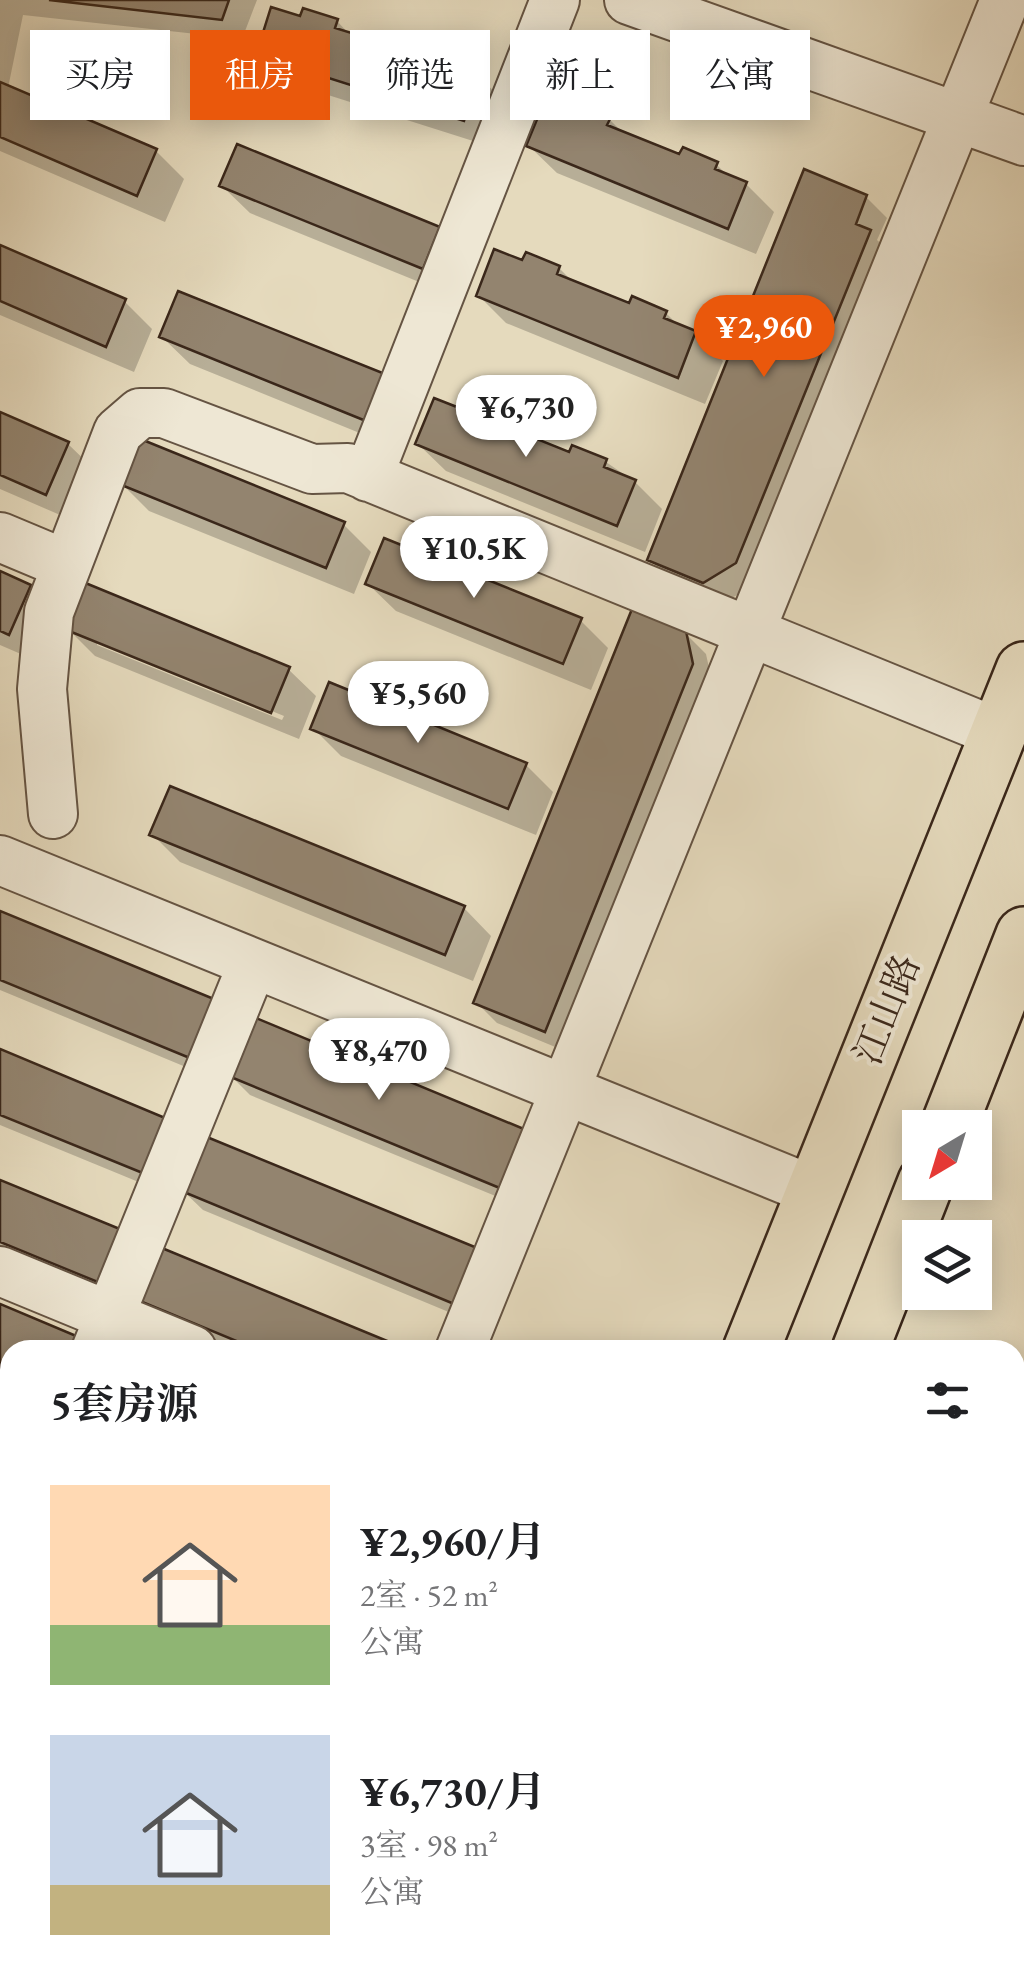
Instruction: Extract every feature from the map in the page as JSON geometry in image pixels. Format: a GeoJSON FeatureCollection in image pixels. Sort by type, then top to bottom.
{"type":"FeatureCollection","features":[{"type":"Feature","properties":{"kind":"main road","name":"江山路"},"geometry":{"type":"LineString","coordinates":[[755,1340],[1024,670]]}},
{"type":"Feature","properties":{"kind":"main road"},"geometry":{"type":"LineString","coordinates":[[955,1110],[1024,935]]}},
{"type":"Feature","properties":{"kind":"main road"},"geometry":{"type":"LineString","coordinates":[[864,1340],[919,1200]]}},
{"type":"Feature","properties":{"kind":"street"},"geometry":{"type":"LineString","coordinates":[[368,476],[555,0]]}},
{"type":"Feature","properties":{"kind":"street"},"geometry":{"type":"LineString","coordinates":[[629,0],[1024,141]]}},
{"type":"Feature","properties":{"kind":"street"},"geometry":{"type":"LineString","coordinates":[[464,1340],[1005,0]]}},
{"type":"Feature","properties":{"kind":"street"},"geometry":{"type":"LineString","coordinates":[[52,814],[42,688],[50,612],[118,432],[140,413],[164,412],[312,468],[348,468],[998,733]]}},
{"type":"Feature","properties":{"kind":"street"},"geometry":{"type":"LineString","coordinates":[[0,536],[67,565]]}},
{"type":"Feature","properties":{"kind":"street"},"geometry":{"type":"LineString","coordinates":[[0,860],[814,1191]]}},
{"type":"Feature","properties":{"kind":"street"},"geometry":{"type":"LineString","coordinates":[[103,1333],[254,963]]}},
{"type":"Feature","properties":{"kind":"street"},"geometry":{"type":"LineString","coordinates":[[0,1270],[103,1333],[140,1340]]}},
{"type":"Feature","properties":{"kind":"building"},"geometry":{"type":"Polygon","coordinates":[[[49,0],[229,0],[222,20],[49,0]]]}},
{"type":"Feature","properties":{"kind":"building"},"geometry":{"type":"Polygon","coordinates":[[[271,7],[300,16],[303,8],[338,19],[335,28],[350,33],[350,85],[330,78],[330,30],[264,30],[271,7]]]}},
{"type":"Feature","properties":{"kind":"building"},"geometry":{"type":"Polygon","coordinates":[[[0,82],[30,95],[30,120],[89,120],[157,149],[137,196],[0,137],[0,82]]]}},
{"type":"Feature","properties":{"kind":"building"},"geometry":{"type":"Polygon","coordinates":[[[537,120],[610,120],[607,125],[679,154],[683,147],[718,162],[715,169],[747,182],[728,229],[526,146],[537,120]]]}},
{"type":"Feature","properties":{"kind":"building"},"geometry":{"type":"Polygon","coordinates":[[[237,144],[440,227],[423,269],[219,186],[237,144]]]}},
{"type":"Feature","properties":{"kind":"building"},"geometry":{"type":"Polygon","coordinates":[[[804,169],[867,195],[856,224],[871,230],[736,563],[703,583],[647,560],[804,169]]]}},
{"type":"Feature","properties":{"kind":"building"},"geometry":{"type":"Polygon","coordinates":[[[0,245],[126,299],[106,347],[0,301],[0,245]]]}},
{"type":"Feature","properties":{"kind":"building"},"geometry":{"type":"Polygon","coordinates":[[[494,249],[522,260],[526,252],[560,266],[557,274],[629,303],[632,296],[667,311],[664,318],[696,331],[678,378],[476,296],[494,249]]]}},
{"type":"Feature","properties":{"kind":"building"},"geometry":{"type":"Polygon","coordinates":[[[178,291],[385,374],[366,421],[159,337],[178,291]]]}},
{"type":"Feature","properties":{"kind":"building"},"geometry":{"type":"Polygon","coordinates":[[[434,398],[462,409],[465,400],[500,415],[497,423],[569,452],[572,445],[607,459],[604,467],[636,480],[617,526],[415,444],[434,398]]]}},
{"type":"Feature","properties":{"kind":"building"},"geometry":{"type":"Polygon","coordinates":[[[0,412],[69,442],[46,495],[0,475],[0,412]]]}},
{"type":"Feature","properties":{"kind":"building"},"geometry":{"type":"Polygon","coordinates":[[[138,438],[345,522],[326,568],[119,484],[138,438]]]}},
{"type":"Feature","properties":{"kind":"building"},"geometry":{"type":"Polygon","coordinates":[[[384,538],[582,618],[563,664],[365,584],[384,538]]]}},
{"type":"Feature","properties":{"kind":"building"},"geometry":{"type":"Polygon","coordinates":[[[0,571],[31,585],[9,635],[0,631],[0,571]]]}},
{"type":"Feature","properties":{"kind":"building"},"geometry":{"type":"Polygon","coordinates":[[[83,582],[290,667],[271,713],[64,629],[83,582]]]}},
{"type":"Feature","properties":{"kind":"building"},"geometry":{"type":"Polygon","coordinates":[[[632,609],[686,631],[693,664],[545,1032],[473,1003],[632,609]]]}},
{"type":"Feature","properties":{"kind":"building"},"geometry":{"type":"Polygon","coordinates":[[[329,682],[527,763],[508,809],[310,729],[329,682]]]}},
{"type":"Feature","properties":{"kind":"building"},"geometry":{"type":"Polygon","coordinates":[[[170,786],[465,906],[445,955],[149,835],[170,786]]]}},
{"type":"Feature","properties":{"kind":"building"},"geometry":{"type":"Polygon","coordinates":[[[0,911],[226,1004],[202,1063],[0,980],[0,911]]]}},
{"type":"Feature","properties":{"kind":"building"},"geometry":{"type":"Polygon","coordinates":[[[251,1016],[531,1132],[507,1191],[226,1075],[251,1016]]]}},
{"type":"Feature","properties":{"kind":"building"},"geometry":{"type":"Polygon","coordinates":[[[0,1049],[177,1123],[155,1178],[0,1115],[0,1049]]]}},
{"type":"Feature","properties":{"kind":"building"},"geometry":{"type":"Polygon","coordinates":[[[202,1135],[482,1250],[459,1306],[179,1190],[202,1135]]]}},
{"type":"Feature","properties":{"kind":"building"},"geometry":{"type":"Polygon","coordinates":[[[0,1180],[132,1234],[110,1287],[0,1242],[0,1180]]]}},
{"type":"Feature","properties":{"kind":"building"},"geometry":{"type":"Polygon","coordinates":[[[157,1246],[385,1340],[234,1340],[135,1299],[157,1246]]]}},
{"type":"Feature","properties":{"kind":"building"},"geometry":{"type":"Polygon","coordinates":[[[0,1304],[86,1340],[0,1340],[0,1304]]]}}]}
